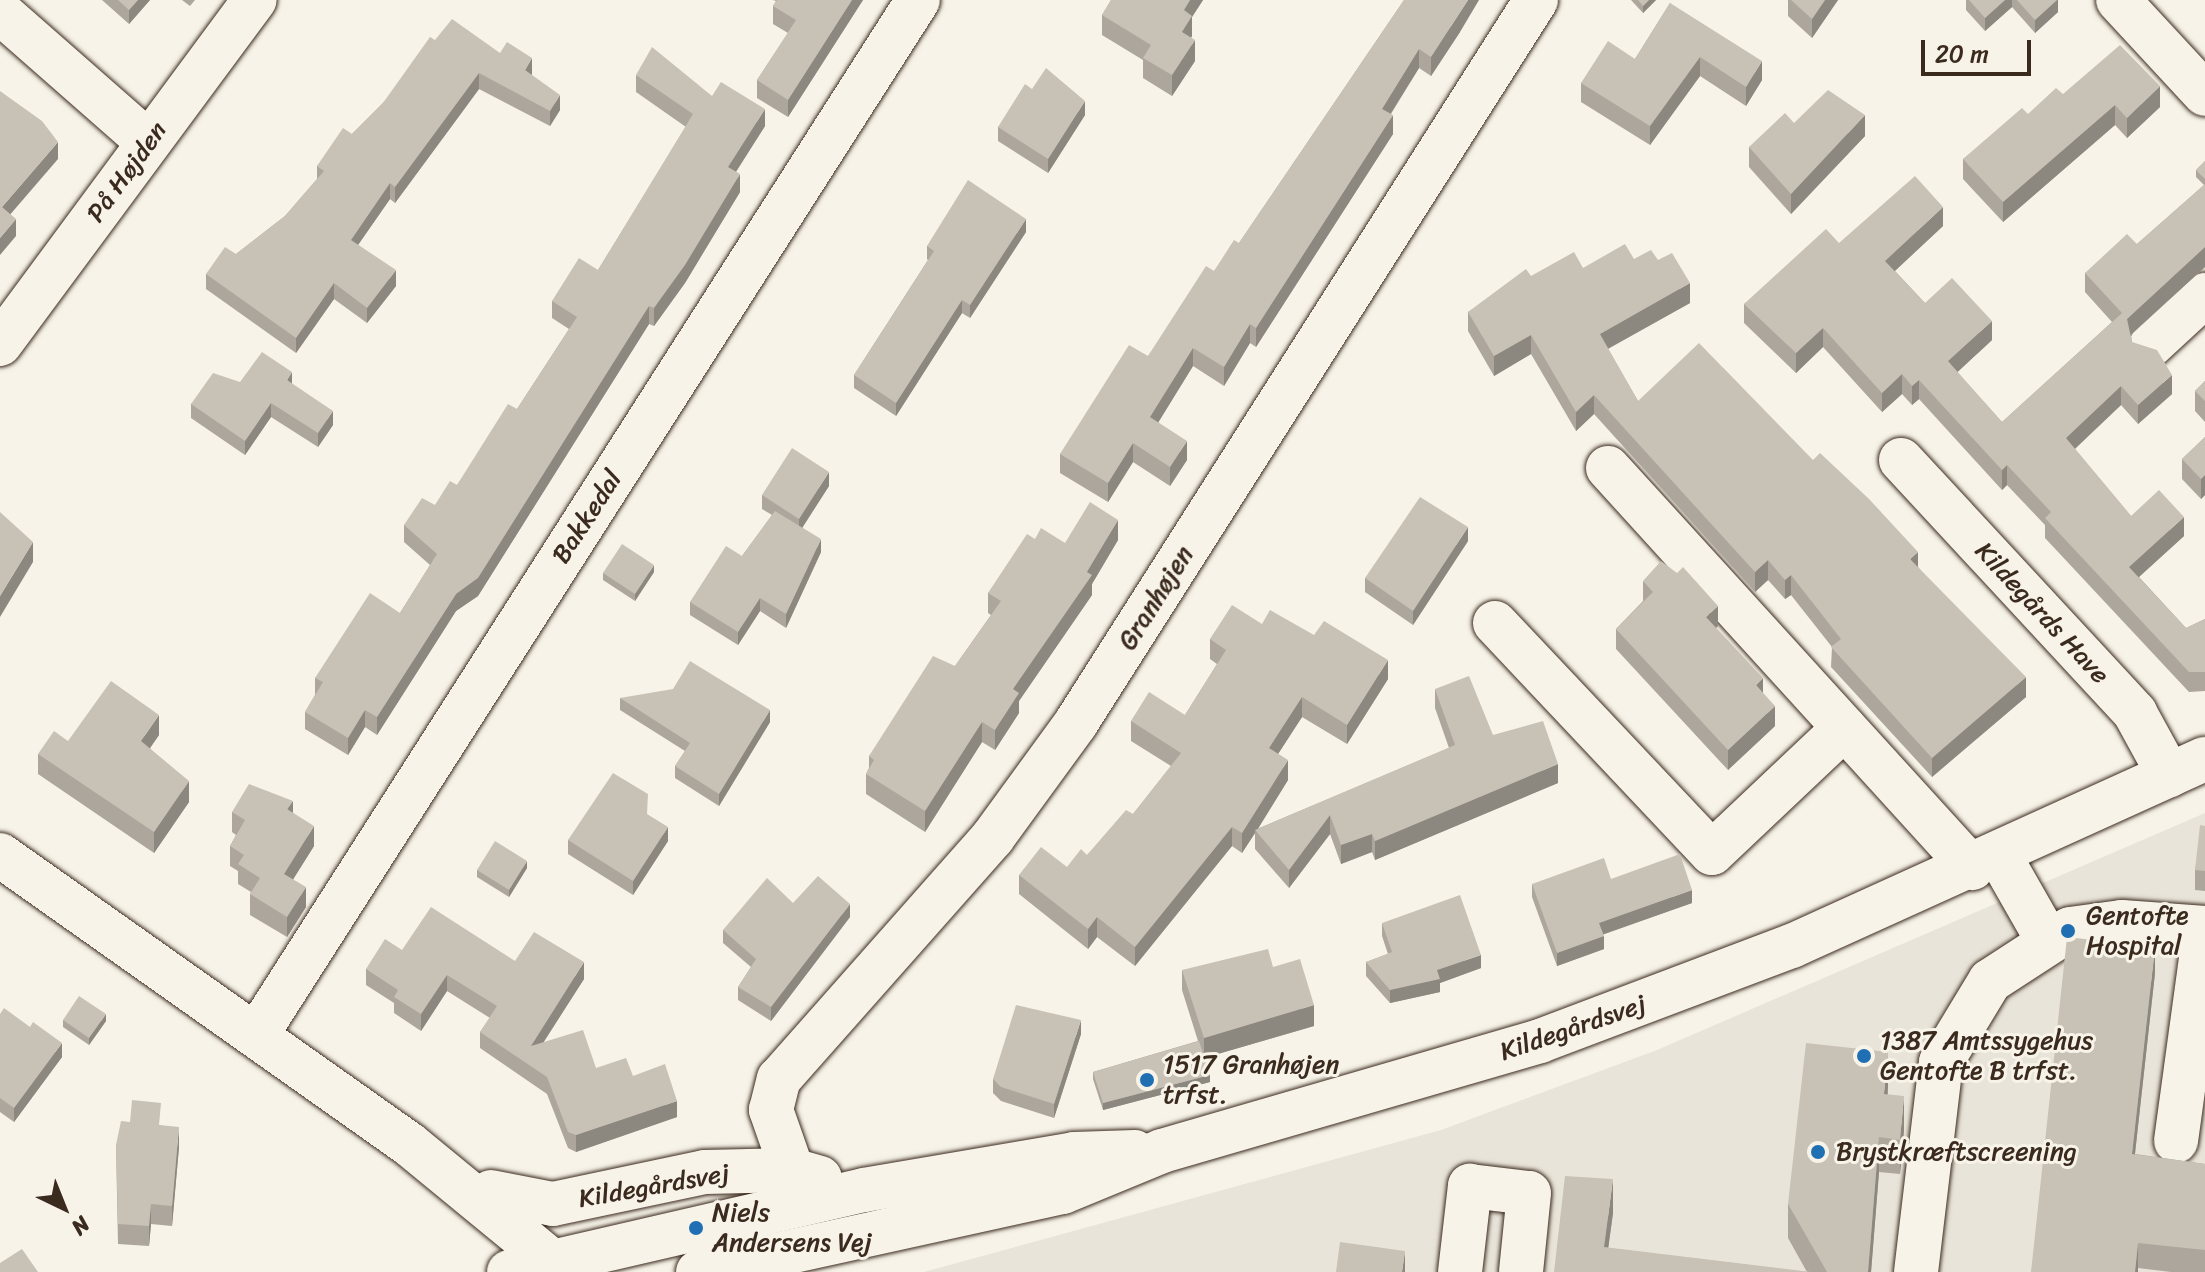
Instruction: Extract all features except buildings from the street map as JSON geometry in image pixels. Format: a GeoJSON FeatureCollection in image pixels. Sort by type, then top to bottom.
{"type":"FeatureCollection","features":[{"type":"Feature","properties":{"kind":"street","name":"På Højden"},"geometry":{"type":"LineString","coordinates":[[0,344],[255,0]]}},
{"type":"Feature","properties":{"kind":"street","name":"Bakkedal"},"geometry":{"type":"LineString","coordinates":[[257,1034],[918,0]]}},
{"type":"Feature","properties":{"kind":"street","name":"Granhøjen"},"geometry":{"type":"LineString","coordinates":[[792,1170],[771,1110],[779,1079],[993,837],[1076,723],[1536,0]]}},
{"type":"Feature","properties":{"kind":"street"},"geometry":{"type":"LineString","coordinates":[[2118,0],[2205,94]]}},
{"type":"Feature","properties":{"kind":"street"},"geometry":{"type":"LineString","coordinates":[[0,12],[148,142]]}},
{"type":"Feature","properties":{"kind":"street"},"geometry":{"type":"LineString","coordinates":[[2151,345],[2205,295]]}},
{"type":"Feature","properties":{"kind":"street","name":"Kildegårds Have"},"geometry":{"type":"LineString","coordinates":[[1901,460],[2187,767]]}},
{"type":"Feature","properties":{"kind":"street"},"geometry":{"type":"LineString","coordinates":[[1608,468],[1844,728],[1985,862],[2047,939]]}},
{"type":"Feature","properties":{"kind":"street"},"geometry":{"type":"LineString","coordinates":[[1495,623],[1712,853],[1844,728]]}},
{"type":"Feature","properties":{"kind":"street","name":"Kildegårdsvej"},"geometry":{"type":"LineString","coordinates":[[698,1272],[818,1258],[1063,1192],[1162,1151],[1540,1041],[1764,958],[1985,862],[2187,767]]}},
{"type":"Feature","properties":{"kind":"street"},"geometry":{"type":"LineString","coordinates":[[0,855],[581,1264]]}},
{"type":"Feature","properties":{"kind":"street"},"geometry":{"type":"LineString","coordinates":[[1916,1272],[1941,1062],[1990,981],[2047,939],[2122,922],[2205,929],[2176,1141]]}},
{"type":"Feature","properties":{"kind":"street"},"geometry":{"type":"LineString","coordinates":[[409,1144],[491,1192],[581,1264]]}},
{"type":"Feature","properties":{"kind":"street","name":"Kildegårdsvej"},"geometry":{"type":"LineString","coordinates":[[509,1272],[581,1264],[864,1190],[1074,1154],[1162,1151]]}},
{"type":"Feature","properties":{"kind":"street","name":"Kildegårdsvej"},"geometry":{"type":"LineString","coordinates":[[491,1192],[553,1204],[705,1172],[792,1170],[864,1190]]}},
{"type":"Feature","properties":{"kind":"street"},"geometry":{"type":"LineString","coordinates":[[1460,1272],[1470,1186],[1529,1193],[1521,1272]]}},
{"type":"Feature","properties":{"kind":"shaded area","name":"Gentofte Hospital"},"geometry":{"type":"Polygon","coordinates":[[[2205,813],[2205,1272],[924,1272],[1441,1130],[1657,1050],[2205,813]]]}},
{"type":"Feature","properties":{"kind":"place","name":"Gentofte Hospital"},"geometry":{"type":"Point","coordinates":[2068,931]}},
{"type":"Feature","properties":{"kind":"place","name":"1387 Amtssygehus Gentofte B trfst."},"geometry":{"type":"Point","coordinates":[1864,1056]}},
{"type":"Feature","properties":{"kind":"place","name":"1517 Granhøjen trfst."},"geometry":{"type":"Point","coordinates":[1147,1080]}},
{"type":"Feature","properties":{"kind":"place","name":"Brystkræftscreening"},"geometry":{"type":"Point","coordinates":[1818,1152]}},
{"type":"Feature","properties":{"kind":"place","name":"Niels Andersens Vej"},"geometry":{"type":"Point","coordinates":[696,1228]}}]}
